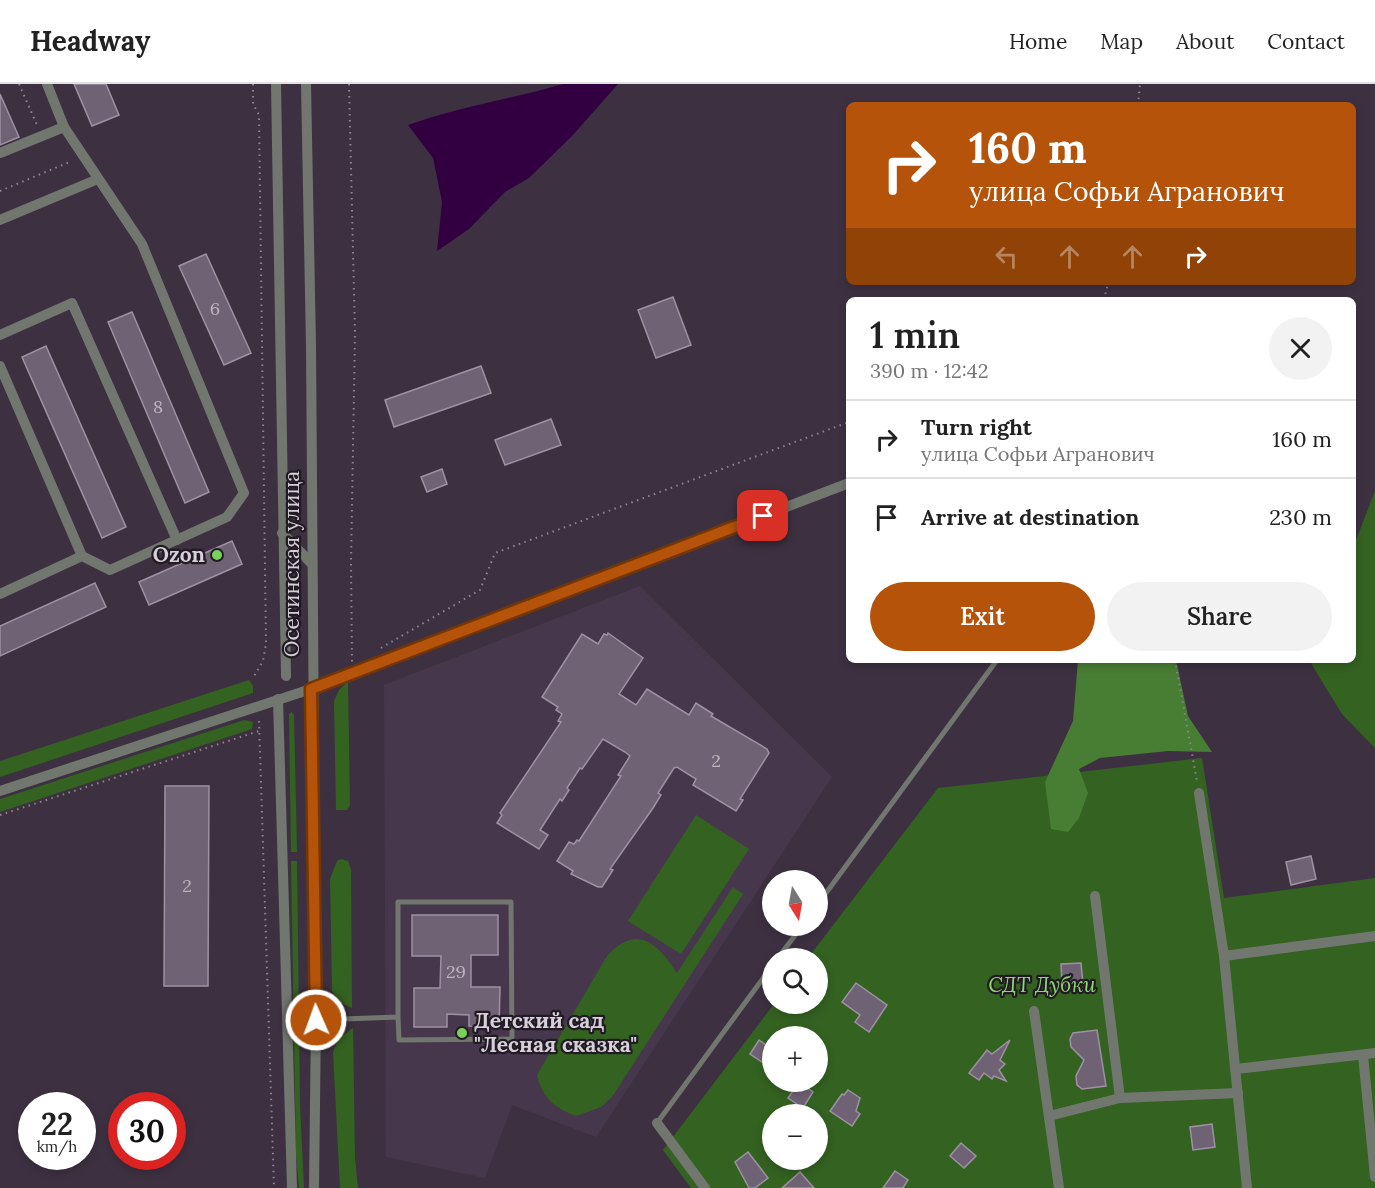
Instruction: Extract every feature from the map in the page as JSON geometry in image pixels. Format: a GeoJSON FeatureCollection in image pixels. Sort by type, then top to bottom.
{"type":"FeatureCollection","features":[{"type":"Feature","properties":{"kind":"street"},"geometry":{"type":"LineString","coordinates":[[0,366],[82,556],[110,570],[227,517],[244,493],[142,244],[64,127],[47,84]]}},
{"type":"Feature","properties":{"kind":"street","name":"Осетинская улица"},"geometry":{"type":"LineString","coordinates":[[276,84],[286,676]]}},
{"type":"Feature","properties":{"kind":"street","name":"Осетинская улица"},"geometry":{"type":"LineString","coordinates":[[306,84],[316,1020],[314,1188]]}},
{"type":"Feature","properties":{"kind":"street"},"geometry":{"type":"LineString","coordinates":[[0,153],[64,127]]}},
{"type":"Feature","properties":{"kind":"street"},"geometry":{"type":"LineString","coordinates":[[0,220],[98,179]]}},
{"type":"Feature","properties":{"kind":"street"},"geometry":{"type":"LineString","coordinates":[[0,335],[72,303],[177,540]]}},
{"type":"Feature","properties":{"kind":"street"},"geometry":{"type":"LineString","coordinates":[[0,791],[311,689],[846,484]]}},
{"type":"Feature","properties":{"kind":"street"},"geometry":{"type":"LineString","coordinates":[[282,533],[311,562]]}},
{"type":"Feature","properties":{"kind":"street"},"geometry":{"type":"LineString","coordinates":[[0,594],[82,556]]}},
{"type":"Feature","properties":{"kind":"street"},"geometry":{"type":"LineString","coordinates":[[279,699],[292,1188]]}},
{"type":"Feature","properties":{"kind":"street"},"geometry":{"type":"LineString","coordinates":[[1199,793],[1224,956],[1247,1188]]}},
{"type":"Feature","properties":{"kind":"street"},"geometry":{"type":"LineString","coordinates":[[1095,896],[1120,1098]]}},
{"type":"Feature","properties":{"kind":"street"},"geometry":{"type":"LineString","coordinates":[[1224,956],[1375,936]]}},
{"type":"Feature","properties":{"kind":"street"},"geometry":{"type":"LineString","coordinates":[[1034,1011],[1059,1188]]}},
{"type":"Feature","properties":{"kind":"street"},"geometry":{"type":"LineString","coordinates":[[1236,1069],[1375,1053]]}},
{"type":"Feature","properties":{"kind":"street"},"geometry":{"type":"LineString","coordinates":[[1362,1055],[1375,1177]]}},
{"type":"Feature","properties":{"kind":"street"},"geometry":{"type":"LineString","coordinates":[[1049,1116],[1120,1098],[1238,1093]]}},
{"type":"Feature","properties":{"kind":"street"},"geometry":{"type":"LineString","coordinates":[[657,1124],[705,1188]]}},
{"type":"Feature","properties":{"kind":"lane"},"geometry":{"type":"LineString","coordinates":[[828,890],[995,663]]}},
{"type":"Feature","properties":{"kind":"lane"},"geometry":{"type":"LineString","coordinates":[[398,902],[511,902],[512,1040],[399,1040],[398,1017],[398,902]]}},
{"type":"Feature","properties":{"kind":"lane"},"geometry":{"type":"LineString","coordinates":[[657,1124],[762,980]]}},
{"type":"Feature","properties":{"kind":"lane"},"geometry":{"type":"LineString","coordinates":[[316,1020],[398,1017]]}},
{"type":"Feature","properties":{"kind":"path"},"geometry":{"type":"LineString","coordinates":[[19,84],[41,136]]}},
{"type":"Feature","properties":{"kind":"path"},"geometry":{"type":"LineString","coordinates":[[253,84],[253,104],[259,116],[266,644],[263,661],[254,678]]}},
{"type":"Feature","properties":{"kind":"path"},"geometry":{"type":"LineString","coordinates":[[349,84],[355,334],[351,562],[352,665],[362,659]]}},
{"type":"Feature","properties":{"kind":"path"},"geometry":{"type":"LineString","coordinates":[[1138,102],[1140,84]]}},
{"type":"Feature","properties":{"kind":"path"},"geometry":{"type":"LineString","coordinates":[[0,191],[83,156]]}},
{"type":"Feature","properties":{"kind":"path"},"geometry":{"type":"LineString","coordinates":[[372,653],[480,590],[495,553],[846,423]]}},
{"type":"Feature","properties":{"kind":"path"},"geometry":{"type":"LineString","coordinates":[[1176,663],[1199,793]]}},
{"type":"Feature","properties":{"kind":"path"},"geometry":{"type":"LineString","coordinates":[[259,721],[274,1188]]}},
{"type":"Feature","properties":{"kind":"path"},"geometry":{"type":"LineString","coordinates":[[0,816],[259,730]]}},
{"type":"Feature","properties":{"kind":"shaded area"},"geometry":{"type":"Polygon","coordinates":[[[563,84],[618,84],[573,135],[529,178],[505,192],[469,229],[437,251],[442,202],[433,158],[408,125],[446,113],[563,84]]]}},
{"type":"Feature","properties":{"kind":"shaded area"},"geometry":{"type":"Polygon","coordinates":[[[640,586],[832,777],[771,870],[762,870],[762,884],[596,1137],[512,1105],[485,1178],[386,1157],[384,685],[640,586]]]}},
{"type":"Feature","properties":{"kind":"green space"},"geometry":{"type":"Polygon","coordinates":[[[1375,491],[1375,748],[1342,714],[1311,663],[1356,663],[1356,540],[1375,491]]]}},
{"type":"Feature","properties":{"kind":"green space"},"geometry":{"type":"Polygon","coordinates":[[[1078,663],[1177,663],[1188,716],[1212,752],[1168,751],[1100,758],[1079,769],[1088,793],[1079,818],[1068,832],[1051,829],[1045,782],[1073,721],[1078,663]]]}},
{"type":"Feature","properties":{"kind":"green space"},"geometry":{"type":"Polygon","coordinates":[[[249,680],[253,686],[253,693],[0,777],[0,761],[249,680]]]}},
{"type":"Feature","properties":{"kind":"green space"},"geometry":{"type":"Polygon","coordinates":[[[348,681],[350,805],[347,810],[336,810],[334,701],[339,690],[348,681]]]}},
{"type":"Feature","properties":{"kind":"green space"},"geometry":{"type":"Polygon","coordinates":[[[292,712],[294,715],[297,852],[291,852],[289,714],[292,712]]]}},
{"type":"Feature","properties":{"kind":"green space"},"geometry":{"type":"Polygon","coordinates":[[[244,720],[253,722],[252,729],[0,812],[0,799],[244,720]]]}},
{"type":"Feature","properties":{"kind":"green space","name":"СДТ Дубки"},"geometry":{"type":"Polygon","coordinates":[[[1202,758],[1224,898],[1375,878],[1375,1188],[691,1188],[663,1150],[766,1014],[828,1014],[828,948],[816,948],[825,936],[828,936],[828,932],[938,788],[1202,758]]]}},
{"type":"Feature","properties":{"kind":"green space"},"geometry":{"type":"Polygon","coordinates":[[[696,815],[749,849],[681,954],[628,921],[696,815]]]}},
{"type":"Feature","properties":{"kind":"green space"},"geometry":{"type":"Polygon","coordinates":[[[341,859],[348,861],[351,870],[352,1008],[341,1003],[332,991],[330,879],[337,861],[341,859]]]}},
{"type":"Feature","properties":{"kind":"green space"},"geometry":{"type":"Polygon","coordinates":[[[291,861],[297,861],[300,1105],[304,1188],[299,1188],[296,1154],[291,861]]]}},
{"type":"Feature","properties":{"kind":"green space"},"geometry":{"type":"Polygon","coordinates":[[[733,887],[743,894],[612,1097],[601,1107],[576,1116],[556,1106],[542,1090],[537,1075],[607,956],[628,940],[647,941],[655,946],[677,973],[733,887]]]}},
{"type":"Feature","properties":{"kind":"green space"},"geometry":{"type":"Polygon","coordinates":[[[353,1028],[355,1158],[358,1188],[340,1188],[333,1052],[339,1038],[353,1028]]]}},
{"type":"Feature","properties":{"kind":"building"},"geometry":{"type":"Polygon","coordinates":[[[74,84],[106,84],[119,115],[92,126],[74,84]]]}},
{"type":"Feature","properties":{"kind":"building"},"geometry":{"type":"Polygon","coordinates":[[[0,94],[19,137],[0,145],[0,94]]]}},
{"type":"Feature","properties":{"kind":"building"},"geometry":{"type":"Polygon","coordinates":[[[206,254],[251,353],[224,365],[179,266],[206,254]]]}},
{"type":"Feature","properties":{"kind":"building"},"geometry":{"type":"Polygon","coordinates":[[[673,297],[691,345],[656,358],[638,310],[673,297]]]}},
{"type":"Feature","properties":{"kind":"building"},"geometry":{"type":"Polygon","coordinates":[[[132,312],[209,492],[185,503],[108,322],[132,312]]]}},
{"type":"Feature","properties":{"kind":"building"},"geometry":{"type":"Polygon","coordinates":[[[46,346],[126,527],[102,538],[22,357],[46,346]]]}},
{"type":"Feature","properties":{"kind":"building"},"geometry":{"type":"Polygon","coordinates":[[[481,366],[491,393],[394,427],[385,400],[481,366]]]}},
{"type":"Feature","properties":{"kind":"building"},"geometry":{"type":"Polygon","coordinates":[[[551,419],[561,445],[505,465],[495,440],[551,419]]]}},
{"type":"Feature","properties":{"kind":"building"},"geometry":{"type":"Polygon","coordinates":[[[442,469],[447,484],[427,492],[421,477],[442,469]]]}},
{"type":"Feature","properties":{"kind":"building"},"geometry":{"type":"Polygon","coordinates":[[[232,541],[242,564],[149,605],[139,582],[232,541]]]}},
{"type":"Feature","properties":{"kind":"building"},"geometry":{"type":"Polygon","coordinates":[[[95,583],[106,607],[0,656],[0,626],[95,583]]]}},
{"type":"Feature","properties":{"kind":"building"},"geometry":{"type":"Polygon","coordinates":[[[608,633],[643,658],[619,694],[636,705],[647,689],[689,715],[696,703],[713,714],[711,716],[767,749],[769,753],[740,799],[743,800],[736,811],[693,785],[696,779],[677,767],[674,768],[658,793],[661,795],[653,808],[610,869],[613,870],[602,887],[598,887],[571,874],[573,871],[557,861],[569,842],[574,844],[577,840],[579,841],[621,776],[618,775],[630,756],[625,752],[603,739],[582,769],[580,768],[567,788],[569,790],[562,801],[560,799],[540,830],[548,835],[539,849],[497,823],[502,815],[500,813],[561,722],[558,721],[562,714],[556,710],[558,707],[542,697],[582,634],[598,644],[604,634],[608,633]]]}},
{"type":"Feature","properties":{"kind":"building"},"geometry":{"type":"Polygon","coordinates":[[[165,786],[209,786],[208,986],[164,986],[165,786]]]}},
{"type":"Feature","properties":{"kind":"building"},"geometry":{"type":"Polygon","coordinates":[[[1311,856],[1316,879],[1291,885],[1286,862],[1311,856]]]}},
{"type":"Feature","properties":{"kind":"building"},"geometry":{"type":"Polygon","coordinates":[[[412,915],[498,915],[498,955],[471,955],[471,987],[500,987],[499,1027],[469,1026],[469,1015],[447,1014],[447,1027],[414,1027],[414,988],[440,988],[441,956],[412,956],[412,915]]]}},
{"type":"Feature","properties":{"kind":"building"},"geometry":{"type":"Polygon","coordinates":[[[1081,963],[1083,984],[1062,985],[1061,964],[1081,963]]]}},
{"type":"Feature","properties":{"kind":"building"},"geometry":{"type":"Polygon","coordinates":[[[856,983],[887,1005],[869,1032],[855,1022],[860,1015],[842,1002],[856,983]]]}},
{"type":"Feature","properties":{"kind":"building"},"geometry":{"type":"Polygon","coordinates":[[[1097,1030],[1106,1086],[1082,1089],[1077,1085],[1076,1076],[1084,1060],[1071,1047],[1070,1039],[1073,1033],[1097,1030]]]}},
{"type":"Feature","properties":{"kind":"building"},"geometry":{"type":"Polygon","coordinates":[[[759,1040],[762,1042],[762,1062],[750,1054],[759,1040]]]}},
{"type":"Feature","properties":{"kind":"building"},"geometry":{"type":"Polygon","coordinates":[[[1010,1040],[1000,1060],[1005,1064],[999,1070],[1006,1081],[994,1076],[992,1079],[984,1073],[979,1080],[969,1073],[987,1050],[992,1054],[1010,1040]]]}},
{"type":"Feature","properties":{"kind":"building"},"geometry":{"type":"Polygon","coordinates":[[[848,1090],[860,1098],[856,1111],[860,1114],[852,1126],[830,1111],[842,1094],[844,1095],[848,1090]]]}},
{"type":"Feature","properties":{"kind":"building"},"geometry":{"type":"Polygon","coordinates":[[[792,1092],[813,1092],[806,1104],[797,1104],[788,1098],[792,1092]]]}},
{"type":"Feature","properties":{"kind":"building"},"geometry":{"type":"Polygon","coordinates":[[[1212,1124],[1215,1147],[1193,1150],[1190,1127],[1212,1124]]]}},
{"type":"Feature","properties":{"kind":"building"},"geometry":{"type":"Polygon","coordinates":[[[961,1143],[976,1156],[964,1168],[950,1156],[961,1143]]]}},
{"type":"Feature","properties":{"kind":"building"},"geometry":{"type":"Polygon","coordinates":[[[748,1152],[768,1178],[755,1188],[749,1188],[735,1162],[748,1152]]]}},
{"type":"Feature","properties":{"kind":"building"},"geometry":{"type":"Polygon","coordinates":[[[895,1171],[908,1180],[903,1188],[883,1188],[895,1171]]]}},
{"type":"Feature","properties":{"kind":"building"},"geometry":{"type":"Polygon","coordinates":[[[800,1172],[814,1188],[782,1188],[800,1172]]]}},
{"type":"Feature","properties":{"kind":"place","name":"Ozon"},"geometry":{"type":"Point","coordinates":[217,555]}},
{"type":"Feature","properties":{"kind":"place","name":"Детский сад \"Лесная сказка\""},"geometry":{"type":"Point","coordinates":[462,1033]}},
{"type":"Feature","properties":{"kind":"route"},"geometry":{"type":"LineString","coordinates":[[316,1020],[311,689],[763,516]]}}]}
